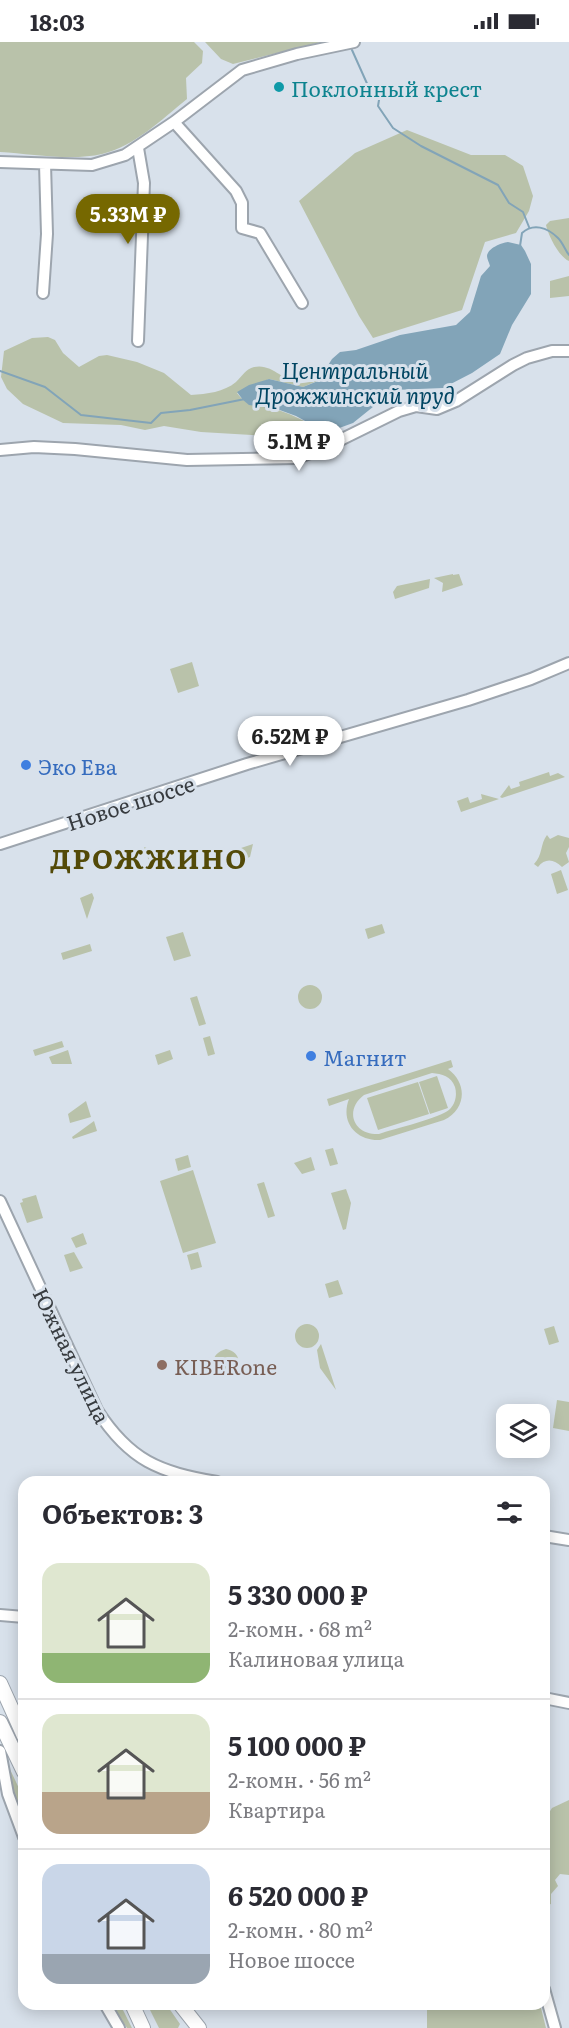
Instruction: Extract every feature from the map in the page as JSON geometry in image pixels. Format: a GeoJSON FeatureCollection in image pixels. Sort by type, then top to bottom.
{"type":"FeatureCollection","features":[{"type":"Feature","properties":{"kind":"main road"},"geometry":{"type":"LineString","coordinates":[[0,1683],[18,1723]]}},
{"type":"Feature","properties":{"kind":"main road"},"geometry":{"type":"LineString","coordinates":[[0,1722],[18,1760]]}},
{"type":"Feature","properties":{"kind":"main road"},"geometry":{"type":"LineString","coordinates":[[135,2010],[143,2025]]}},
{"type":"Feature","properties":{"kind":"main road"},"geometry":{"type":"LineString","coordinates":[[180,2010],[186,2028]]}},
{"type":"Feature","properties":{"kind":"main road"},"geometry":{"type":"LineString","coordinates":[[183,2010],[199,2028]]}},
{"type":"Feature","properties":{"kind":"street"},"geometry":{"type":"LineString","coordinates":[[0,162],[92,165],[125,155],[138,148],[246,69],[297,54],[354,42]]}},
{"type":"Feature","properties":{"kind":"street"},"geometry":{"type":"LineString","coordinates":[[174,122],[236,191],[242,203],[242,228],[260,233],[302,303]]}},
{"type":"Feature","properties":{"kind":"street"},"geometry":{"type":"LineString","coordinates":[[138,148],[144,183],[138,341]]}},
{"type":"Feature","properties":{"kind":"street"},"geometry":{"type":"LineString","coordinates":[[43,293],[47,234],[45,164]]}},
{"type":"Feature","properties":{"kind":"street"},"geometry":{"type":"LineString","coordinates":[[0,450],[44,447],[187,460],[297,458],[326,447],[399,411],[416,406],[437,409],[456,401],[527,358],[552,351],[569,351]]}},
{"type":"Feature","properties":{"kind":"street","name":"Новое шоссе"},"geometry":{"type":"LineString","coordinates":[[0,844],[247,765],[489,693],[569,663]]}},
{"type":"Feature","properties":{"kind":"street","name":"Южная улица"},"geometry":{"type":"LineString","coordinates":[[0,1201],[97,1410],[110,1430],[141,1459],[167,1471],[190,1476]]}},
{"type":"Feature","properties":{"kind":"street"},"geometry":{"type":"LineString","coordinates":[[550,1537],[569,1540]]}},
{"type":"Feature","properties":{"kind":"street"},"geometry":{"type":"LineString","coordinates":[[1,1616],[18,1617]]}},
{"type":"Feature","properties":{"kind":"street"},"geometry":{"type":"LineString","coordinates":[[550,1699],[569,1703]]}},
{"type":"Feature","properties":{"kind":"street"},"geometry":{"type":"LineString","coordinates":[[0,1751],[6,1787],[18,1820]]}},
{"type":"Feature","properties":{"kind":"street"},"geometry":{"type":"LineString","coordinates":[[108,2010],[119,2028]]}},
{"type":"Feature","properties":{"kind":"street"},"geometry":{"type":"LineString","coordinates":[[550,2010],[555,2028]]}},
{"type":"Feature","properties":{"kind":"green space"},"geometry":{"type":"Polygon","coordinates":[[[0,42],[194,42],[203,51],[202,63],[186,78],[187,99],[157,124],[137,139],[114,150],[90,156],[65,157],[0,152],[0,42]]]}},
{"type":"Feature","properties":{"kind":"green space"},"geometry":{"type":"Polygon","coordinates":[[[205,42],[321,42],[233,64],[221,59],[205,42]]]}},
{"type":"Feature","properties":{"kind":"green space"},"geometry":{"type":"Polygon","coordinates":[[[407,130],[471,155],[505,155],[523,166],[533,196],[529,211],[516,233],[485,242],[462,310],[373,338],[359,316],[299,201],[355,153],[407,130]]]}},
{"type":"Feature","properties":{"kind":"green space"},"geometry":{"type":"Polygon","coordinates":[[[569,218],[569,261],[554,245],[546,225],[550,221],[569,218]]]}},
{"type":"Feature","properties":{"kind":"green space"},"geometry":{"type":"Polygon","coordinates":[[[569,276],[569,296],[550,298],[550,281],[569,276]]]}},
{"type":"Feature","properties":{"kind":"green space"},"geometry":{"type":"Polygon","coordinates":[[[48,337],[55,340],[63,353],[79,367],[99,356],[107,355],[137,362],[164,373],[191,395],[226,388],[236,382],[246,371],[260,366],[293,382],[317,381],[303,387],[269,379],[237,393],[246,402],[281,411],[316,427],[284,437],[201,432],[164,426],[145,430],[121,425],[63,423],[23,404],[7,389],[1,377],[4,351],[32,338],[48,337]]]}},
{"type":"Feature","properties":{"kind":"green space"},"geometry":{"type":"Polygon","coordinates":[[[459,574],[463,585],[442,592],[443,583],[434,578],[459,574]]]}},
{"type":"Feature","properties":{"kind":"green space"},"geometry":{"type":"Polygon","coordinates":[[[430,579],[429,588],[395,599],[393,592],[397,586],[430,579]]]}},
{"type":"Feature","properties":{"kind":"green space"},"geometry":{"type":"Polygon","coordinates":[[[192,662],[199,686],[178,693],[170,669],[192,662]]]}},
{"type":"Feature","properties":{"kind":"green space"},"geometry":{"type":"Polygon","coordinates":[[[549,772],[550,776],[558,773],[565,777],[500,797],[509,785],[511,789],[520,786],[519,782],[549,772]]]}},
{"type":"Feature","properties":{"kind":"green space"},"geometry":{"type":"Polygon","coordinates":[[[481,794],[499,799],[461,812],[457,801],[468,797],[470,803],[482,799],[481,794]]]}},
{"type":"Feature","properties":{"kind":"green space"},"geometry":{"type":"Polygon","coordinates":[[[547,835],[550,839],[558,835],[569,838],[566,853],[569,862],[562,867],[550,861],[538,867],[534,864],[547,835]]]}},
{"type":"Feature","properties":{"kind":"green space"},"geometry":{"type":"Polygon","coordinates":[[[253,844],[250,857],[238,861],[235,850],[253,844]]]}},
{"type":"Feature","properties":{"kind":"green space"},"geometry":{"type":"Polygon","coordinates":[[[144,847],[158,852],[162,864],[151,867],[144,847]]]}},
{"type":"Feature","properties":{"kind":"green space"},"geometry":{"type":"Polygon","coordinates":[[[561,870],[568,890],[557,894],[551,874],[561,870]]]}},
{"type":"Feature","properties":{"kind":"green space"},"geometry":{"type":"Polygon","coordinates":[[[92,893],[94,898],[87,919],[80,898],[92,893]]]}},
{"type":"Feature","properties":{"kind":"green space"},"geometry":{"type":"Polygon","coordinates":[[[382,924],[385,933],[368,939],[365,929],[382,924]]]}},
{"type":"Feature","properties":{"kind":"green space"},"geometry":{"type":"Polygon","coordinates":[[[183,932],[191,956],[174,961],[166,937],[183,932]]]}},
{"type":"Feature","properties":{"kind":"green space"},"geometry":{"type":"Polygon","coordinates":[[[90,944],[92,951],[63,960],[61,953],[90,944]]]}},
{"type":"Feature","properties":{"kind":"green space"},"geometry":{"type":"Polygon","coordinates":[[[310,985],[319,988],[322,997],[319,1006],[310,1009],[301,1006],[298,997],[301,988],[310,985]]]}},
{"type":"Feature","properties":{"kind":"green space"},"geometry":{"type":"Polygon","coordinates":[[[197,996],[206,1024],[199,1026],[190,998],[197,996]]]}},
{"type":"Feature","properties":{"kind":"green space"},"geometry":{"type":"Polygon","coordinates":[[[210,1036],[215,1054],[208,1056],[203,1038],[210,1036]]]}},
{"type":"Feature","properties":{"kind":"green space"},"geometry":{"type":"Polygon","coordinates":[[[62,1041],[64,1047],[35,1056],[33,1050],[62,1041]]]}},
{"type":"Feature","properties":{"kind":"green space"},"geometry":{"type":"Polygon","coordinates":[[[68,1050],[72,1064],[52,1064],[49,1057],[68,1050]]]}},
{"type":"Feature","properties":{"kind":"green space"},"geometry":{"type":"Polygon","coordinates":[[[170,1050],[173,1059],[158,1065],[155,1055],[170,1050]]]}},
{"type":"Feature","properties":{"kind":"green space"},"geometry":{"type":"Polygon","coordinates":[[[451,1060],[453,1067],[448,1069],[459,1082],[462,1096],[457,1110],[444,1120],[380,1140],[357,1134],[352,1128],[347,1115],[349,1099],[329,1106],[327,1099],[451,1060]],[[432,1073],[364,1095],[354,1108],[354,1120],[363,1130],[379,1134],[427,1120],[450,1109],[456,1095],[453,1083],[443,1075],[432,1073]]]}},
{"type":"Feature","properties":{"kind":"green space"},"geometry":{"type":"Polygon","coordinates":[[[437,1076],[448,1108],[430,1114],[419,1082],[437,1076]]]}},
{"type":"Feature","properties":{"kind":"green space"},"geometry":{"type":"Polygon","coordinates":[[[418,1082],[429,1114],[378,1130],[367,1098],[418,1082]]]}},
{"type":"Feature","properties":{"kind":"green space"},"geometry":{"type":"Polygon","coordinates":[[[86,1101],[91,1117],[70,1123],[68,1114],[86,1101]]]}},
{"type":"Feature","properties":{"kind":"green space"},"geometry":{"type":"Polygon","coordinates":[[[94,1121],[97,1131],[73,1139],[72,1137],[94,1121]]]}},
{"type":"Feature","properties":{"kind":"green space"},"geometry":{"type":"Polygon","coordinates":[[[333,1148],[338,1164],[330,1166],[325,1150],[333,1148]]]}},
{"type":"Feature","properties":{"kind":"green space"},"geometry":{"type":"Polygon","coordinates":[[[188,1155],[191,1167],[178,1171],[175,1159],[188,1155]]]}},
{"type":"Feature","properties":{"kind":"green space"},"geometry":{"type":"Polygon","coordinates":[[[311,1157],[315,1170],[302,1174],[294,1163],[311,1157]]]}},
{"type":"Feature","properties":{"kind":"green space"},"geometry":{"type":"Polygon","coordinates":[[[193,1170],[216,1243],[183,1253],[160,1181],[193,1170]]]}},
{"type":"Feature","properties":{"kind":"green space"},"geometry":{"type":"Polygon","coordinates":[[[264,1182],[275,1216],[268,1218],[257,1184],[264,1182]]]}},
{"type":"Feature","properties":{"kind":"green space"},"geometry":{"type":"Polygon","coordinates":[[[346,1189],[351,1203],[346,1229],[343,1230],[331,1193],[346,1189]]]}},
{"type":"Feature","properties":{"kind":"green space"},"geometry":{"type":"Polygon","coordinates":[[[36,1195],[43,1218],[27,1223],[20,1203],[23,1202],[22,1199],[36,1195]]]}},
{"type":"Feature","properties":{"kind":"green space"},"geometry":{"type":"Polygon","coordinates":[[[83,1233],[87,1244],[76,1248],[71,1238],[83,1233]]]}},
{"type":"Feature","properties":{"kind":"green space"},"geometry":{"type":"Polygon","coordinates":[[[74,1252],[83,1268],[70,1272],[64,1255],[74,1252]]]}},
{"type":"Feature","properties":{"kind":"green space"},"geometry":{"type":"Polygon","coordinates":[[[198,1252],[202,1267],[191,1270],[187,1255],[198,1252]]]}},
{"type":"Feature","properties":{"kind":"green space"},"geometry":{"type":"Polygon","coordinates":[[[338,1280],[343,1294],[329,1298],[325,1284],[338,1280]]]}},
{"type":"Feature","properties":{"kind":"green space"},"geometry":{"type":"Polygon","coordinates":[[[307,1324],[312,1325],[318,1331],[318,1341],[312,1347],[307,1348],[302,1347],[296,1341],[295,1336],[296,1331],[302,1325],[307,1324]]]}},
{"type":"Feature","properties":{"kind":"green space"},"geometry":{"type":"Polygon","coordinates":[[[554,1326],[559,1342],[549,1345],[544,1329],[554,1326]]]}},
{"type":"Feature","properties":{"kind":"green space"},"geometry":{"type":"Polygon","coordinates":[[[321,1344],[336,1390],[320,1368],[317,1350],[321,1344]]]}},
{"type":"Feature","properties":{"kind":"green space"},"geometry":{"type":"Polygon","coordinates":[[[226,1349],[238,1357],[235,1372],[217,1371],[213,1364],[214,1357],[226,1349]]]}},
{"type":"Feature","properties":{"kind":"green space"},"geometry":{"type":"Polygon","coordinates":[[[557,1400],[569,1402],[569,1431],[553,1428],[557,1400]]]}},
{"type":"Feature","properties":{"kind":"green space"},"geometry":{"type":"Polygon","coordinates":[[[8,1765],[18,1786],[18,1805],[11,1787],[8,1765]]]}},
{"type":"Feature","properties":{"kind":"green space"},"geometry":{"type":"Polygon","coordinates":[[[569,1800],[569,1875],[560,1874],[555,1880],[558,1886],[551,1894],[550,1904],[550,1811],[569,1800]]]}},
{"type":"Feature","properties":{"kind":"green space"},"geometry":{"type":"Polygon","coordinates":[[[115,2010],[123,2010],[132,2028],[127,2028],[115,2010]]]}},
{"type":"Feature","properties":{"kind":"green space"},"geometry":{"type":"Polygon","coordinates":[[[150,2010],[170,2010],[180,2024],[178,2028],[159,2028],[150,2010]]]}},
{"type":"Feature","properties":{"kind":"green space"},"geometry":{"type":"Polygon","coordinates":[[[427,2010],[542,2010],[546,2028],[427,2028],[427,2010]]]}},
{"type":"Feature","properties":{"kind":"water","name":"Центральный Дрожжинский пруд"},"geometry":{"type":"Polygon","coordinates":[[[508,242],[521,245],[531,264],[531,294],[512,325],[500,354],[472,373],[443,388],[394,390],[353,423],[331,431],[316,427],[277,409],[249,405],[237,392],[249,385],[269,379],[303,387],[318,381],[332,359],[340,352],[356,350],[400,335],[456,325],[470,312],[481,276],[490,266],[488,253],[495,246],[508,242]]]}},
{"type":"Feature","properties":{"kind":"waterway"},"geometry":{"type":"LineString","coordinates":[[352,50],[369,88],[376,89],[380,94],[378,106],[393,128],[421,146],[498,185],[509,203],[523,212],[529,227]]}},
{"type":"Feature","properties":{"kind":"waterway"},"geometry":{"type":"LineString","coordinates":[[520,246],[522,233],[535,227],[549,231],[558,238],[569,255]]}},
{"type":"Feature","properties":{"kind":"waterway"},"geometry":{"type":"LineString","coordinates":[[0,371],[45,387],[81,415],[151,423],[161,413],[190,410],[245,399]]}},
{"type":"Feature","properties":{"kind":"place","name":"Поклонный крест"},"geometry":{"type":"Point","coordinates":[279,87]}},
{"type":"Feature","properties":{"kind":"place","name":"Эко Ева"},"geometry":{"type":"Point","coordinates":[26,765]}},
{"type":"Feature","properties":{"kind":"place","name":"Магнит"},"geometry":{"type":"Point","coordinates":[311,1056]}},
{"type":"Feature","properties":{"kind":"place","name":"KIBERone"},"geometry":{"type":"Point","coordinates":[162,1365]}},
{"type":"Feature","properties":{"kind":"district","name":"ДРОЖЖИНО"},"geometry":{"type":"Point","coordinates":[149,857]}}]}
